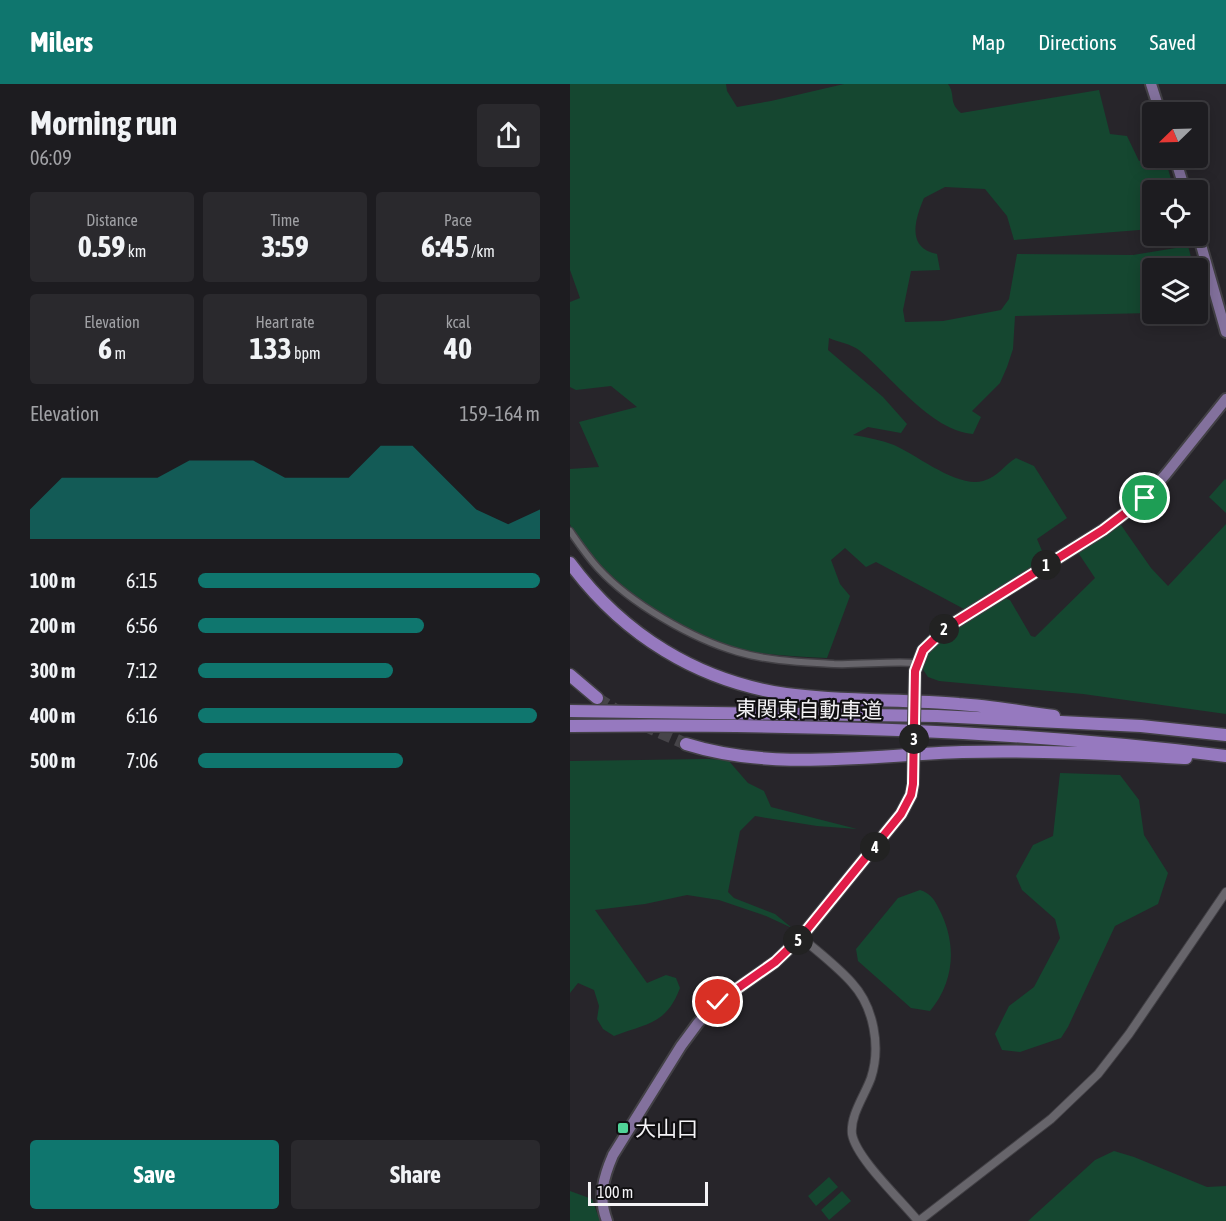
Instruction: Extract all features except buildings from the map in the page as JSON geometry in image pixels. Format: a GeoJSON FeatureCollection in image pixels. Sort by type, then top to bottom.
{"type":"FeatureCollection","features":[{"type":"Feature","properties":{"kind":"highway"},"geometry":{"type":"LineString","coordinates":[[570,564],[606,605],[640,635],[680,661],[725,680],[788,694],[960,704],[1141,726]]}},
{"type":"Feature","properties":{"kind":"highway"},"geometry":{"type":"LineString","coordinates":[[570,675],[597,698]]}},
{"type":"Feature","properties":{"kind":"highway","name":"東関東自動車道"},"geometry":{"type":"LineString","coordinates":[[570,711],[882,714],[1141,726],[1226,735]]}},
{"type":"Feature","properties":{"kind":"highway","name":"東関東自動車道"},"geometry":{"type":"LineString","coordinates":[[570,726],[794,727],[932,731],[1148,746],[1226,756]]}},
{"type":"Feature","properties":{"kind":"highway"},"geometry":{"type":"LineString","coordinates":[[686,744],[712,752],[766,759],[1077,752],[1226,761]]}},
{"type":"Feature","properties":{"kind":"main road"},"geometry":{"type":"LineString","coordinates":[[1150,84],[1156,102]]}},
{"type":"Feature","properties":{"kind":"main road"},"geometry":{"type":"LineString","coordinates":[[1201,246],[1226,332]]}},
{"type":"Feature","properties":{"kind":"main road"},"geometry":{"type":"LineString","coordinates":[[607,1221],[602,1198],[605,1173],[613,1155],[681,1046],[708,1010],[775,962],[801,937],[901,814],[911,795],[913,784],[916,667],[923,650],[946,628],[1103,530],[1137,505],[1167,474],[1226,399]]}},
{"type":"Feature","properties":{"kind":"street"},"geometry":{"type":"LineString","coordinates":[[570,531],[598,568],[618,587],[702,640],[739,653],[777,659],[916,667]]}},
{"type":"Feature","properties":{"kind":"street"},"geometry":{"type":"LineString","coordinates":[[801,937],[851,982],[859,991],[869,1013],[874,1030],[875,1062],[871,1078],[855,1115],[852,1135],[861,1154],[918,1221],[1051,1119],[1098,1074],[1129,1034],[1226,892]]}},
{"type":"Feature","properties":{"kind":"green space"},"geometry":{"type":"Polygon","coordinates":[[[570,84],[726,84],[727,91],[737,107],[844,84],[948,84],[953,102],[961,113],[1099,90],[1110,134],[1127,136],[1139,161],[1142,160],[1142,168],[1168,168],[1171,180],[1142,180],[1142,230],[1014,240],[1007,216],[985,189],[945,187],[924,198],[916,223],[917,239],[927,251],[937,254],[940,270],[911,271],[903,310],[905,322],[943,321],[1001,310],[1009,299],[1017,254],[1133,255],[1188,246],[1191,258],[1142,258],[1142,313],[1015,316],[1013,349],[1007,367],[1000,383],[972,411],[981,417],[973,434],[957,431],[927,413],[859,350],[829,338],[828,350],[883,397],[907,424],[901,433],[868,427],[853,435],[894,445],[949,475],[973,482],[983,481],[993,476],[1016,458],[1034,466],[1067,518],[1037,539],[1045,558],[964,609],[876,562],[866,567],[845,548],[831,560],[840,584],[850,596],[827,658],[748,651],[723,644],[685,627],[647,604],[613,577],[572,530],[570,524],[570,469],[599,467],[579,422],[637,407],[611,386],[576,390],[570,387],[570,302],[580,298],[570,270],[570,84]]]}},
{"type":"Feature","properties":{"kind":"green space"},"geometry":{"type":"Polygon","coordinates":[[[1226,480],[1226,513],[1209,497],[1226,480]]]}},
{"type":"Feature","properties":{"kind":"green space"},"geometry":{"type":"Polygon","coordinates":[[[1226,524],[1226,714],[1083,694],[939,681],[928,677],[922,668],[934,645],[1004,597],[1010,600],[1031,636],[1035,637],[1095,578],[1077,551],[1114,525],[1121,525],[1151,568],[1168,586],[1226,524]]]}},
{"type":"Feature","properties":{"kind":"green space"},"geometry":{"type":"Polygon","coordinates":[[[728,760],[748,783],[764,791],[771,807],[857,829],[817,826],[755,816],[740,831],[728,892],[734,898],[775,914],[792,928],[766,916],[719,900],[687,895],[645,904],[595,910],[647,983],[666,975],[676,978],[680,988],[662,1016],[646,1025],[614,1036],[603,1029],[597,1019],[599,1006],[594,990],[578,983],[570,993],[570,761],[728,760]]]}},
{"type":"Feature","properties":{"kind":"green space"},"geometry":{"type":"Polygon","coordinates":[[[1060,773],[1120,775],[1139,800],[1144,835],[1168,873],[1158,904],[1115,926],[1061,1038],[1020,1052],[1002,1050],[995,1034],[1009,1006],[1034,987],[1060,938],[1055,919],[1022,890],[1016,876],[1033,845],[1053,836],[1060,773]]]}},
{"type":"Feature","properties":{"kind":"green space"},"geometry":{"type":"Polygon","coordinates":[[[920,890],[934,900],[945,922],[951,948],[949,975],[930,1011],[911,1008],[858,961],[856,949],[898,898],[920,890]]]}},
{"type":"Feature","properties":{"kind":"green space"},"geometry":{"type":"Polygon","coordinates":[[[1114,1151],[1207,1187],[1226,1186],[1226,1221],[1028,1221],[1095,1160],[1114,1151]]]}},
{"type":"Feature","properties":{"kind":"green space"},"geometry":{"type":"Polygon","coordinates":[[[829,1177],[838,1187],[816,1206],[808,1196],[829,1177]]]}},
{"type":"Feature","properties":{"kind":"green space"},"geometry":{"type":"Polygon","coordinates":[[[570,1191],[592,1199],[600,1221],[570,1221],[570,1191]]]}},
{"type":"Feature","properties":{"kind":"green space"},"geometry":{"type":"Polygon","coordinates":[[[842,1191],[851,1201],[829,1220],[821,1210],[842,1191]]]}},
{"type":"Feature","properties":{"kind":"tunnel"},"geometry":{"type":"LineString","coordinates":[[597,698],[630,719],[686,744]]}},
{"type":"Feature","properties":{"kind":"place","name":"大山口"},"geometry":{"type":"Point","coordinates":[623,1128]}},
{"type":"Feature","properties":{"kind":"route"},"geometry":{"type":"LineString","coordinates":[[718,1002],[775,962],[801,937],[908,803],[913,784],[915,671],[916,663],[923,650],[946,628],[1103,530],[1145,498]]}}]}
